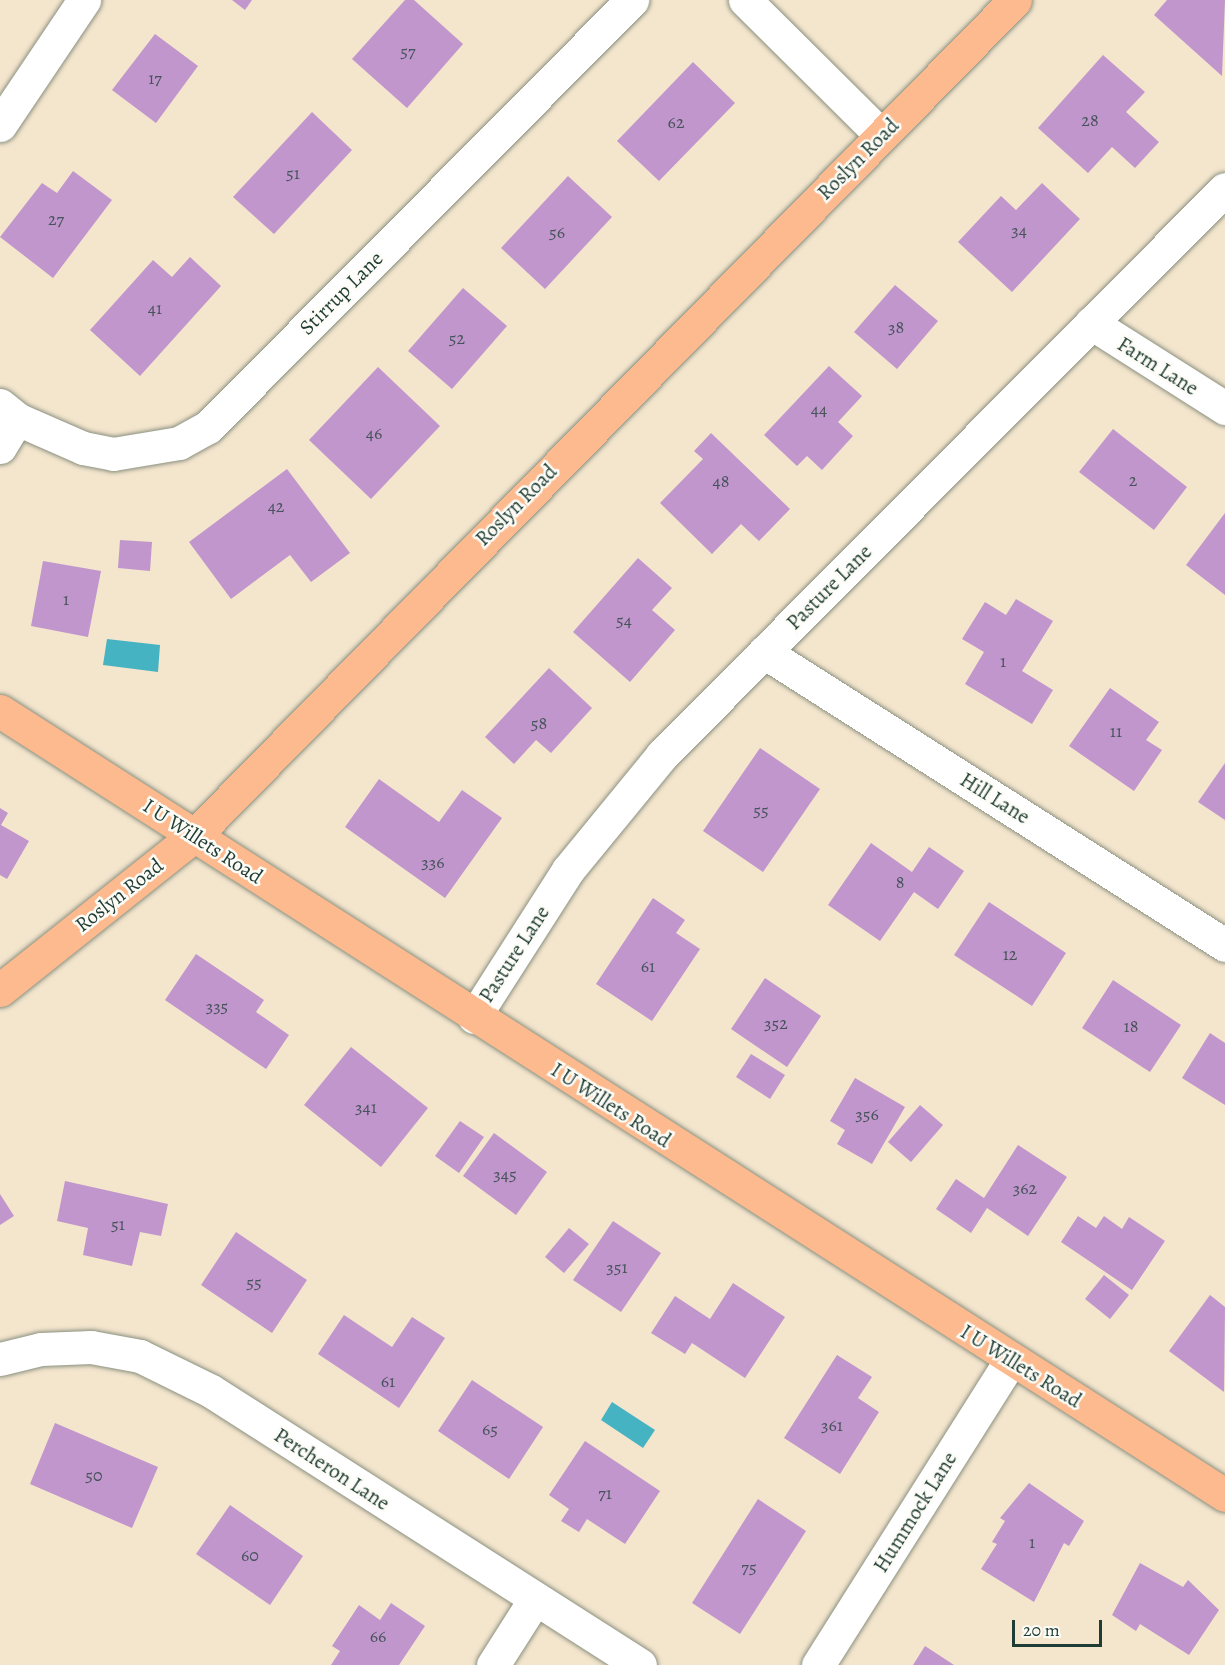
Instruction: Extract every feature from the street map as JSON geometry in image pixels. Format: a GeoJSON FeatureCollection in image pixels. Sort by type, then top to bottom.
{"type":"FeatureCollection","features":[{"type":"Feature","properties":{"kind":"main road","name":"Roslyn Road"},"geometry":{"type":"LineString","coordinates":[[0,990],[195,835],[1015,0]]}},
{"type":"Feature","properties":{"kind":"main road","name":"I U Willets Road"},"geometry":{"type":"LineString","coordinates":[[0,711],[474,1017],[1225,1495]]}},
{"type":"Feature","properties":{"kind":"street"},"geometry":{"type":"LineString","coordinates":[[0,125],[84,0]]}},
{"type":"Feature","properties":{"kind":"street","name":"Stirrup Lane"},"geometry":{"type":"LineString","coordinates":[[9,412],[83,448],[113,454],[179,443],[208,426],[632,0]]}},
{"type":"Feature","properties":{"kind":"street"},"geometry":{"type":"LineString","coordinates":[[746,0],[881,135]]}},
{"type":"Feature","properties":{"kind":"street","name":"Pasture Lane"},"geometry":{"type":"LineString","coordinates":[[474,1017],[608,817],[764,652],[1225,189]]}},
{"type":"Feature","properties":{"kind":"street","name":"Farm Lane"},"geometry":{"type":"LineString","coordinates":[[1091,323],[1225,408]]}},
{"type":"Feature","properties":{"kind":"street"},"geometry":{"type":"LineString","coordinates":[[0,447],[9,412]]}},
{"type":"Feature","properties":{"kind":"street","name":"Hill Lane"},"geometry":{"type":"LineString","coordinates":[[764,652],[1225,945]]}},
{"type":"Feature","properties":{"kind":"street","name":"Percheron Lane"},"geometry":{"type":"LineString","coordinates":[[0,1359],[41,1349],[90,1347],[140,1356],[212,1391],[640,1665]]}},
{"type":"Feature","properties":{"kind":"street","name":"Hummock Lane"},"geometry":{"type":"LineString","coordinates":[[818,1665],[1011,1360]]}},
{"type":"Feature","properties":{"kind":"street"},"geometry":{"type":"LineString","coordinates":[[493,1665],[535,1599]]}},
{"type":"Feature","properties":{"kind":"water"},"geometry":{"type":"Polygon","coordinates":[[[107,639],[160,645],[158,672],[103,665],[107,639]]]}},
{"type":"Feature","properties":{"kind":"water"},"geometry":{"type":"Polygon","coordinates":[[[612,1402],[655,1430],[643,1448],[601,1420],[612,1402]]]}},
{"type":"Feature","properties":{"kind":"building"},"geometry":{"type":"Polygon","coordinates":[[[232,0],[252,0],[245,10],[232,0]]]}},
{"type":"Feature","properties":{"kind":"building"},"geometry":{"type":"Polygon","coordinates":[[[405,0],[414,0],[463,44],[407,108],[352,59],[405,0]]]}},
{"type":"Feature","properties":{"kind":"building"},"geometry":{"type":"Polygon","coordinates":[[[1167,0],[1225,0],[1222,76],[1154,15],[1167,0]]]}},
{"type":"Feature","properties":{"kind":"building"},"geometry":{"type":"Polygon","coordinates":[[[155,34],[198,66],[156,123],[112,90],[155,34]]]}},
{"type":"Feature","properties":{"kind":"building"},"geometry":{"type":"Polygon","coordinates":[[[1103,55],[1145,92],[1126,112],[1159,142],[1135,168],[1112,147],[1088,173],[1038,128],[1103,55]]]}},
{"type":"Feature","properties":{"kind":"building"},"geometry":{"type":"Polygon","coordinates":[[[693,62],[735,103],[659,181],[617,141],[693,62]]]}},
{"type":"Feature","properties":{"kind":"building"},"geometry":{"type":"Polygon","coordinates":[[[312,112],[352,150],[274,234],[233,197],[312,112]]]}},
{"type":"Feature","properties":{"kind":"building"},"geometry":{"type":"Polygon","coordinates":[[[73,171],[112,200],[53,278],[0,237],[42,183],[57,193],[73,171]]]}},
{"type":"Feature","properties":{"kind":"building"},"geometry":{"type":"Polygon","coordinates":[[[568,176],[612,217],[545,289],[501,248],[568,176]]]}},
{"type":"Feature","properties":{"kind":"building"},"geometry":{"type":"Polygon","coordinates":[[[1042,183],[1080,219],[1012,292],[958,242],[1001,196],[1016,210],[1042,183]]]}},
{"type":"Feature","properties":{"kind":"building"},"geometry":{"type":"Polygon","coordinates":[[[190,257],[221,286],[140,376],[90,330],[153,260],[172,277],[190,257]]]}},
{"type":"Feature","properties":{"kind":"building"},"geometry":{"type":"Polygon","coordinates":[[[895,285],[938,321],[897,369],[854,332],[895,285]]]}},
{"type":"Feature","properties":{"kind":"building"},"geometry":{"type":"Polygon","coordinates":[[[463,288],[507,326],[452,389],[408,351],[463,288]]]}},
{"type":"Feature","properties":{"kind":"building"},"geometry":{"type":"Polygon","coordinates":[[[829,366],[862,396],[838,422],[853,436],[822,470],[807,456],[797,466],[764,435],[829,366]]]}},
{"type":"Feature","properties":{"kind":"building"},"geometry":{"type":"Polygon","coordinates":[[[378,367],[440,426],[371,499],[309,440],[378,367]]]}},
{"type":"Feature","properties":{"kind":"building"},"geometry":{"type":"Polygon","coordinates":[[[1113,429],[1187,487],[1154,530],[1079,472],[1113,429]]]}},
{"type":"Feature","properties":{"kind":"building"},"geometry":{"type":"Polygon","coordinates":[[[711,433],[790,509],[759,541],[741,524],[712,554],[660,503],[703,459],[694,451],[711,433]]]}},
{"type":"Feature","properties":{"kind":"building"},"geometry":{"type":"Polygon","coordinates":[[[287,469],[350,553],[311,582],[290,555],[231,599],[189,542],[287,469]]]}},
{"type":"Feature","properties":{"kind":"building"},"geometry":{"type":"Polygon","coordinates":[[[1225,513],[1225,595],[1186,565],[1225,513]]]}},
{"type":"Feature","properties":{"kind":"building"},"geometry":{"type":"Polygon","coordinates":[[[120,540],[152,542],[150,571],[118,568],[120,540]]]}},
{"type":"Feature","properties":{"kind":"building"},"geometry":{"type":"Polygon","coordinates":[[[638,558],[672,588],[652,610],[675,630],[630,682],[573,632],[638,558]]]}},
{"type":"Feature","properties":{"kind":"building"},"geometry":{"type":"Polygon","coordinates":[[[43,561],[101,571],[88,637],[31,626],[43,561]]]}},
{"type":"Feature","properties":{"kind":"building"},"geometry":{"type":"Polygon","coordinates":[[[1016,599],[1053,621],[1022,671],[1053,690],[1032,724],[965,684],[984,652],[962,639],[985,602],[1006,615],[1016,599]]]}},
{"type":"Feature","properties":{"kind":"building"},"geometry":{"type":"Polygon","coordinates":[[[549,668],[592,708],[551,753],[536,740],[514,764],[485,737],[549,668]]]}},
{"type":"Feature","properties":{"kind":"building"},"geometry":{"type":"Polygon","coordinates":[[[1110,688],[1159,722],[1146,740],[1162,750],[1134,791],[1069,746],[1110,688]]]}},
{"type":"Feature","properties":{"kind":"building"},"geometry":{"type":"Polygon","coordinates":[[[760,748],[820,789],[763,872],[703,831],[760,748]]]}},
{"type":"Feature","properties":{"kind":"building"},"geometry":{"type":"Polygon","coordinates":[[[1225,763],[1225,820],[1198,802],[1225,763]]]}},
{"type":"Feature","properties":{"kind":"building"},"geometry":{"type":"Polygon","coordinates":[[[379,779],[439,822],[462,790],[502,818],[445,898],[345,827],[379,779]]]}},
{"type":"Feature","properties":{"kind":"building"},"geometry":{"type":"Polygon","coordinates":[[[0,808],[8,813],[1,825],[29,841],[7,879],[0,875],[0,808]]]}},
{"type":"Feature","properties":{"kind":"building"},"geometry":{"type":"Polygon","coordinates":[[[871,843],[912,872],[929,847],[964,871],[938,909],[914,892],[880,941],[828,905],[871,843]]]}},
{"type":"Feature","properties":{"kind":"building"},"geometry":{"type":"Polygon","coordinates":[[[653,898],[685,920],[676,933],[700,949],[652,1021],[596,984],[653,898]]]}},
{"type":"Feature","properties":{"kind":"building"},"geometry":{"type":"Polygon","coordinates":[[[989,902],[1066,953],[1032,1006],[954,955],[989,902]]]}},
{"type":"Feature","properties":{"kind":"building"},"geometry":{"type":"Polygon","coordinates":[[[196,954],[264,1000],[256,1012],[289,1035],[266,1069],[165,1000],[196,954]]]}},
{"type":"Feature","properties":{"kind":"building"},"geometry":{"type":"Polygon","coordinates":[[[765,978],[821,1016],[787,1067],[731,1029],[765,978]]]}},
{"type":"Feature","properties":{"kind":"building"},"geometry":{"type":"Polygon","coordinates":[[[1113,980],[1181,1025],[1150,1072],[1082,1028],[1113,980]]]}},
{"type":"Feature","properties":{"kind":"building"},"geometry":{"type":"Polygon","coordinates":[[[1210,1033],[1225,1043],[1225,1105],[1182,1078],[1210,1033]]]}},
{"type":"Feature","properties":{"kind":"building"},"geometry":{"type":"Polygon","coordinates":[[[351,1047],[428,1108],[381,1167],[304,1105],[351,1047]]]}},
{"type":"Feature","properties":{"kind":"building"},"geometry":{"type":"Polygon","coordinates":[[[751,1054],[785,1075],[770,1099],[736,1077],[751,1054]]]}},
{"type":"Feature","properties":{"kind":"building"},"geometry":{"type":"Polygon","coordinates":[[[855,1078],[905,1107],[872,1164],[837,1144],[845,1130],[830,1121],[855,1078]]]}},
{"type":"Feature","properties":{"kind":"building"},"geometry":{"type":"Polygon","coordinates":[[[920,1105],[943,1125],[911,1162],[888,1142],[920,1105]]]}},
{"type":"Feature","properties":{"kind":"building"},"geometry":{"type":"Polygon","coordinates":[[[460,1121],[484,1137],[459,1173],[435,1156],[460,1121]]]}},
{"type":"Feature","properties":{"kind":"building"},"geometry":{"type":"Polygon","coordinates":[[[494,1133],[547,1172],[516,1215],[463,1176],[494,1133]]]}},
{"type":"Feature","properties":{"kind":"building"},"geometry":{"type":"Polygon","coordinates":[[[1018,1145],[1067,1177],[1028,1236],[987,1208],[971,1233],[936,1209],[956,1179],[984,1198],[1018,1145]]]}},
{"type":"Feature","properties":{"kind":"building"},"geometry":{"type":"Polygon","coordinates":[[[65,1181],[168,1204],[161,1236],[140,1232],[132,1266],[83,1255],[88,1228],[57,1221],[65,1181]]]}},
{"type":"Feature","properties":{"kind":"building"},"geometry":{"type":"Polygon","coordinates":[[[0,1194],[14,1216],[0,1225],[0,1194]]]}},
{"type":"Feature","properties":{"kind":"building"},"geometry":{"type":"Polygon","coordinates":[[[1078,1216],[1096,1228],[1104,1216],[1122,1229],[1129,1217],[1165,1241],[1132,1290],[1061,1242],[1078,1216]]]}},
{"type":"Feature","properties":{"kind":"building"},"geometry":{"type":"Polygon","coordinates":[[[613,1221],[661,1253],[621,1312],[573,1280],[613,1221]]]}},
{"type":"Feature","properties":{"kind":"building"},"geometry":{"type":"Polygon","coordinates":[[[569,1228],[589,1244],[564,1273],[545,1257],[569,1228]]]}},
{"type":"Feature","properties":{"kind":"building"},"geometry":{"type":"Polygon","coordinates":[[[236,1232],[307,1280],[272,1333],[201,1285],[236,1232]]]}},
{"type":"Feature","properties":{"kind":"building"},"geometry":{"type":"Polygon","coordinates":[[[1104,1275],[1129,1295],[1110,1319],[1085,1299],[1104,1275]]]}},
{"type":"Feature","properties":{"kind":"building"},"geometry":{"type":"Polygon","coordinates":[[[733,1283],[785,1317],[745,1378],[692,1343],[685,1354],[651,1333],[675,1296],[710,1319],[733,1283]]]}},
{"type":"Feature","properties":{"kind":"building"},"geometry":{"type":"Polygon","coordinates":[[[1210,1295],[1225,1307],[1224,1392],[1169,1351],[1210,1295]]]}},
{"type":"Feature","properties":{"kind":"building"},"geometry":{"type":"Polygon","coordinates":[[[344,1315],[392,1347],[412,1317],[445,1338],[399,1408],[318,1354],[344,1315]]]}},
{"type":"Feature","properties":{"kind":"building"},"geometry":{"type":"Polygon","coordinates":[[[837,1355],[872,1377],[858,1398],[879,1412],[840,1474],[784,1438],[837,1355]]]}},
{"type":"Feature","properties":{"kind":"building"},"geometry":{"type":"Polygon","coordinates":[[[472,1380],[543,1427],[509,1479],[438,1431],[472,1380]]]}},
{"type":"Feature","properties":{"kind":"building"},"geometry":{"type":"Polygon","coordinates":[[[55,1423],[158,1467],[132,1528],[30,1484],[55,1423]]]}},
{"type":"Feature","properties":{"kind":"building"},"geometry":{"type":"Polygon","coordinates":[[[585,1441],[660,1491],[625,1544],[587,1519],[579,1532],[561,1521],[569,1509],[549,1495],[585,1441]]]}},
{"type":"Feature","properties":{"kind":"building"},"geometry":{"type":"Polygon","coordinates":[[[1029,1483],[1084,1521],[1069,1546],[1064,1543],[1034,1602],[981,1569],[997,1544],[992,1542],[1005,1521],[1000,1518],[1029,1483]]]}},
{"type":"Feature","properties":{"kind":"building"},"geometry":{"type":"Polygon","coordinates":[[[758,1499],[806,1531],[740,1634],[692,1603],[758,1499]]]}},
{"type":"Feature","properties":{"kind":"building"},"geometry":{"type":"Polygon","coordinates":[[[230,1505],[303,1556],[270,1605],[196,1554],[230,1505]]]}},
{"type":"Feature","properties":{"kind":"building"},"geometry":{"type":"Polygon","coordinates":[[[1140,1563],[1183,1587],[1188,1580],[1219,1610],[1189,1655],[1140,1624],[1136,1631],[1112,1615],[1140,1563]]]}},
{"type":"Feature","properties":{"kind":"building"},"geometry":{"type":"Polygon","coordinates":[[[391,1603],[425,1626],[399,1665],[331,1665],[340,1651],[332,1646],[359,1605],[380,1620],[391,1603]]]}},
{"type":"Feature","properties":{"kind":"building"},"geometry":{"type":"Polygon","coordinates":[[[925,1646],[954,1665],[913,1665],[925,1646]]]}}]}
